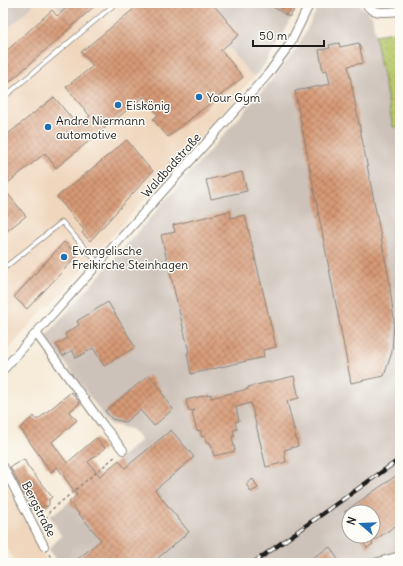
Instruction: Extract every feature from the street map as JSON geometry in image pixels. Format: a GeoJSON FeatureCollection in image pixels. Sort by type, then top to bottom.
{"type":"FeatureCollection","features":[{"type":"Feature","properties":{"kind":"street","name":"Waldbadstraße"},"geometry":{"type":"LineString","coordinates":[[3,370],[268,74],[290,44],[310,3]]}},
{"type":"Feature","properties":{"kind":"street"},"geometry":{"type":"LineString","coordinates":[[366,3],[371,10],[377,12],[400,11]]}},
{"type":"Feature","properties":{"kind":"street"},"geometry":{"type":"LineString","coordinates":[[36,333],[103,426],[123,450]]}},
{"type":"Feature","properties":{"kind":"street","name":"Bergstraße"},"geometry":{"type":"LineString","coordinates":[[3,466],[44,546]]}},
{"type":"Feature","properties":{"kind":"street"},"geometry":{"type":"LineString","coordinates":[[375,563],[400,556]]}},
{"type":"Feature","properties":{"kind":"lane"},"geometry":{"type":"LineString","coordinates":[[3,98],[116,3]]}},
{"type":"Feature","properties":{"kind":"lane"},"geometry":{"type":"LineString","coordinates":[[172,165],[179,174]]}},
{"type":"Feature","properties":{"kind":"lane"},"geometry":{"type":"LineString","coordinates":[[3,268],[62,222],[99,264]]}},
{"type":"Feature","properties":{"kind":"path"},"geometry":{"type":"LineString","coordinates":[[38,533],[50,511],[123,450]]}},
{"type":"Feature","properties":{"kind":"path","name":"Bergstraße"},"geometry":{"type":"LineString","coordinates":[[44,546],[54,563]]}},
{"type":"Feature","properties":{"kind":"shaded area"},"geometry":{"type":"Polygon","coordinates":[[[3,3],[36,3],[3,33],[3,3]]]}},
{"type":"Feature","properties":{"kind":"shaded area"},"geometry":{"type":"Polygon","coordinates":[[[36,3],[54,3],[74,25],[99,3],[191,3],[254,77],[50,306],[46,307],[3,356],[3,33],[36,3]]]}},
{"type":"Feature","properties":{"kind":"shaded area"},"geometry":{"type":"Polygon","coordinates":[[[54,3],[72,3],[62,12],[54,3]]]}},
{"type":"Feature","properties":{"kind":"shaded area"},"geometry":{"type":"Polygon","coordinates":[[[191,3],[298,3],[281,40],[254,77],[191,3]]]}},
{"type":"Feature","properties":{"kind":"shaded area"},"geometry":{"type":"Polygon","coordinates":[[[320,3],[360,3],[361,7],[372,16],[393,126],[400,126],[400,563],[57,563],[49,549],[61,536],[50,516],[62,508],[141,440],[131,429],[109,424],[46,336],[273,79],[297,49],[320,3]]]}},
{"type":"Feature","properties":{"kind":"shaded area"},"geometry":{"type":"Polygon","coordinates":[[[3,477],[48,563],[16,563],[3,544],[3,477]]]}},
{"type":"Feature","properties":{"kind":"green space"},"geometry":{"type":"Polygon","coordinates":[[[400,31],[400,126],[393,127],[375,35],[400,31]]]}},
{"type":"Feature","properties":{"kind":"building"},"geometry":{"type":"Polygon","coordinates":[[[72,3],[98,3],[3,88],[3,54],[52,10],[57,16],[72,3]]]}},
{"type":"Feature","properties":{"kind":"building"},"geometry":{"type":"Polygon","coordinates":[[[141,3],[212,3],[239,35],[221,50],[243,77],[168,137],[153,119],[158,115],[143,97],[56,168],[45,153],[3,187],[3,138],[54,97],[78,126],[90,116],[66,87],[93,66],[81,52],[141,3]]]}},
{"type":"Feature","properties":{"kind":"building"},"geometry":{"type":"Polygon","coordinates":[[[267,3],[282,3],[294,11],[289,17],[267,3]]]}},
{"type":"Feature","properties":{"kind":"building"},"geometry":{"type":"Polygon","coordinates":[[[339,43],[340,47],[359,43],[363,63],[348,66],[389,279],[394,321],[392,352],[384,376],[351,383],[295,91],[330,84],[327,70],[323,71],[319,50],[330,48],[329,45],[339,43]]]}},
{"type":"Feature","properties":{"kind":"building"},"geometry":{"type":"Polygon","coordinates":[[[127,140],[153,171],[90,241],[82,233],[84,230],[57,197],[127,140]]]}},
{"type":"Feature","properties":{"kind":"building"},"geometry":{"type":"Polygon","coordinates":[[[242,172],[247,191],[211,199],[206,180],[242,172]]]}},
{"type":"Feature","properties":{"kind":"building"},"geometry":{"type":"Polygon","coordinates":[[[3,188],[26,216],[3,234],[3,188]]]}},
{"type":"Feature","properties":{"kind":"building"},"geometry":{"type":"Polygon","coordinates":[[[230,211],[231,218],[245,215],[276,347],[263,350],[264,357],[191,374],[187,353],[189,352],[161,235],[175,232],[173,225],[230,211]]]}},
{"type":"Feature","properties":{"kind":"building"},"geometry":{"type":"Polygon","coordinates":[[[64,242],[78,255],[27,309],[14,297],[64,242]]]}},
{"type":"Feature","properties":{"kind":"building"},"geometry":{"type":"Polygon","coordinates":[[[108,302],[135,347],[104,366],[93,348],[76,358],[72,350],[63,356],[56,345],[67,338],[65,334],[79,325],[77,321],[108,302]]]}},
{"type":"Feature","properties":{"kind":"building"},"geometry":{"type":"Polygon","coordinates":[[[149,375],[162,391],[161,392],[166,398],[165,399],[173,409],[154,426],[140,410],[125,422],[112,419],[105,411],[149,375]]]}},
{"type":"Feature","properties":{"kind":"building"},"geometry":{"type":"Polygon","coordinates":[[[294,376],[299,398],[287,401],[298,446],[284,450],[286,462],[266,467],[251,403],[236,407],[239,421],[235,422],[237,429],[233,430],[235,436],[232,437],[235,451],[214,456],[210,442],[207,443],[205,436],[202,437],[200,430],[197,431],[192,413],[195,410],[189,411],[186,400],[211,394],[211,398],[294,376]]]}},
{"type":"Feature","properties":{"kind":"building"},"geometry":{"type":"Polygon","coordinates":[[[71,392],[80,403],[69,412],[77,420],[52,442],[67,463],[96,438],[105,448],[88,462],[100,476],[119,460],[125,468],[171,430],[194,457],[155,490],[189,532],[152,563],[73,563],[101,540],[69,502],[77,495],[57,467],[51,472],[20,428],[34,416],[37,420],[71,392]]]}},
{"type":"Feature","properties":{"kind":"building"},"geometry":{"type":"Polygon","coordinates":[[[24,459],[28,467],[52,497],[49,499],[49,505],[46,507],[40,506],[38,508],[22,490],[10,467],[24,459]]]}},
{"type":"Feature","properties":{"kind":"building"},"geometry":{"type":"Polygon","coordinates":[[[400,473],[400,534],[395,526],[381,536],[381,504],[355,504],[400,473]]]}},
{"type":"Feature","properties":{"kind":"building"},"geometry":{"type":"Polygon","coordinates":[[[253,479],[258,488],[251,492],[246,484],[253,479]]]}},
{"type":"Feature","properties":{"kind":"building"},"geometry":{"type":"Polygon","coordinates":[[[364,544],[373,544],[367,548],[364,544]]]}},
{"type":"Feature","properties":{"kind":"building"},"geometry":{"type":"Polygon","coordinates":[[[330,547],[340,563],[304,563],[330,547]]]}},
{"type":"Feature","properties":{"kind":"railway"},"geometry":{"type":"LineString","coordinates":[[253,563],[400,459]]}},
{"type":"Feature","properties":{"kind":"place","name":"Your Gym"},"geometry":{"type":"Point","coordinates":[199,97]}},
{"type":"Feature","properties":{"kind":"place","name":"Eiskönig"},"geometry":{"type":"Point","coordinates":[118,105]}},
{"type":"Feature","properties":{"kind":"place","name":"Andre Niermann automotive"},"geometry":{"type":"Point","coordinates":[48,127]}},
{"type":"Feature","properties":{"kind":"place","name":"Evangelische Freikirche Steinhagen"},"geometry":{"type":"Point","coordinates":[64,257]}}]}
